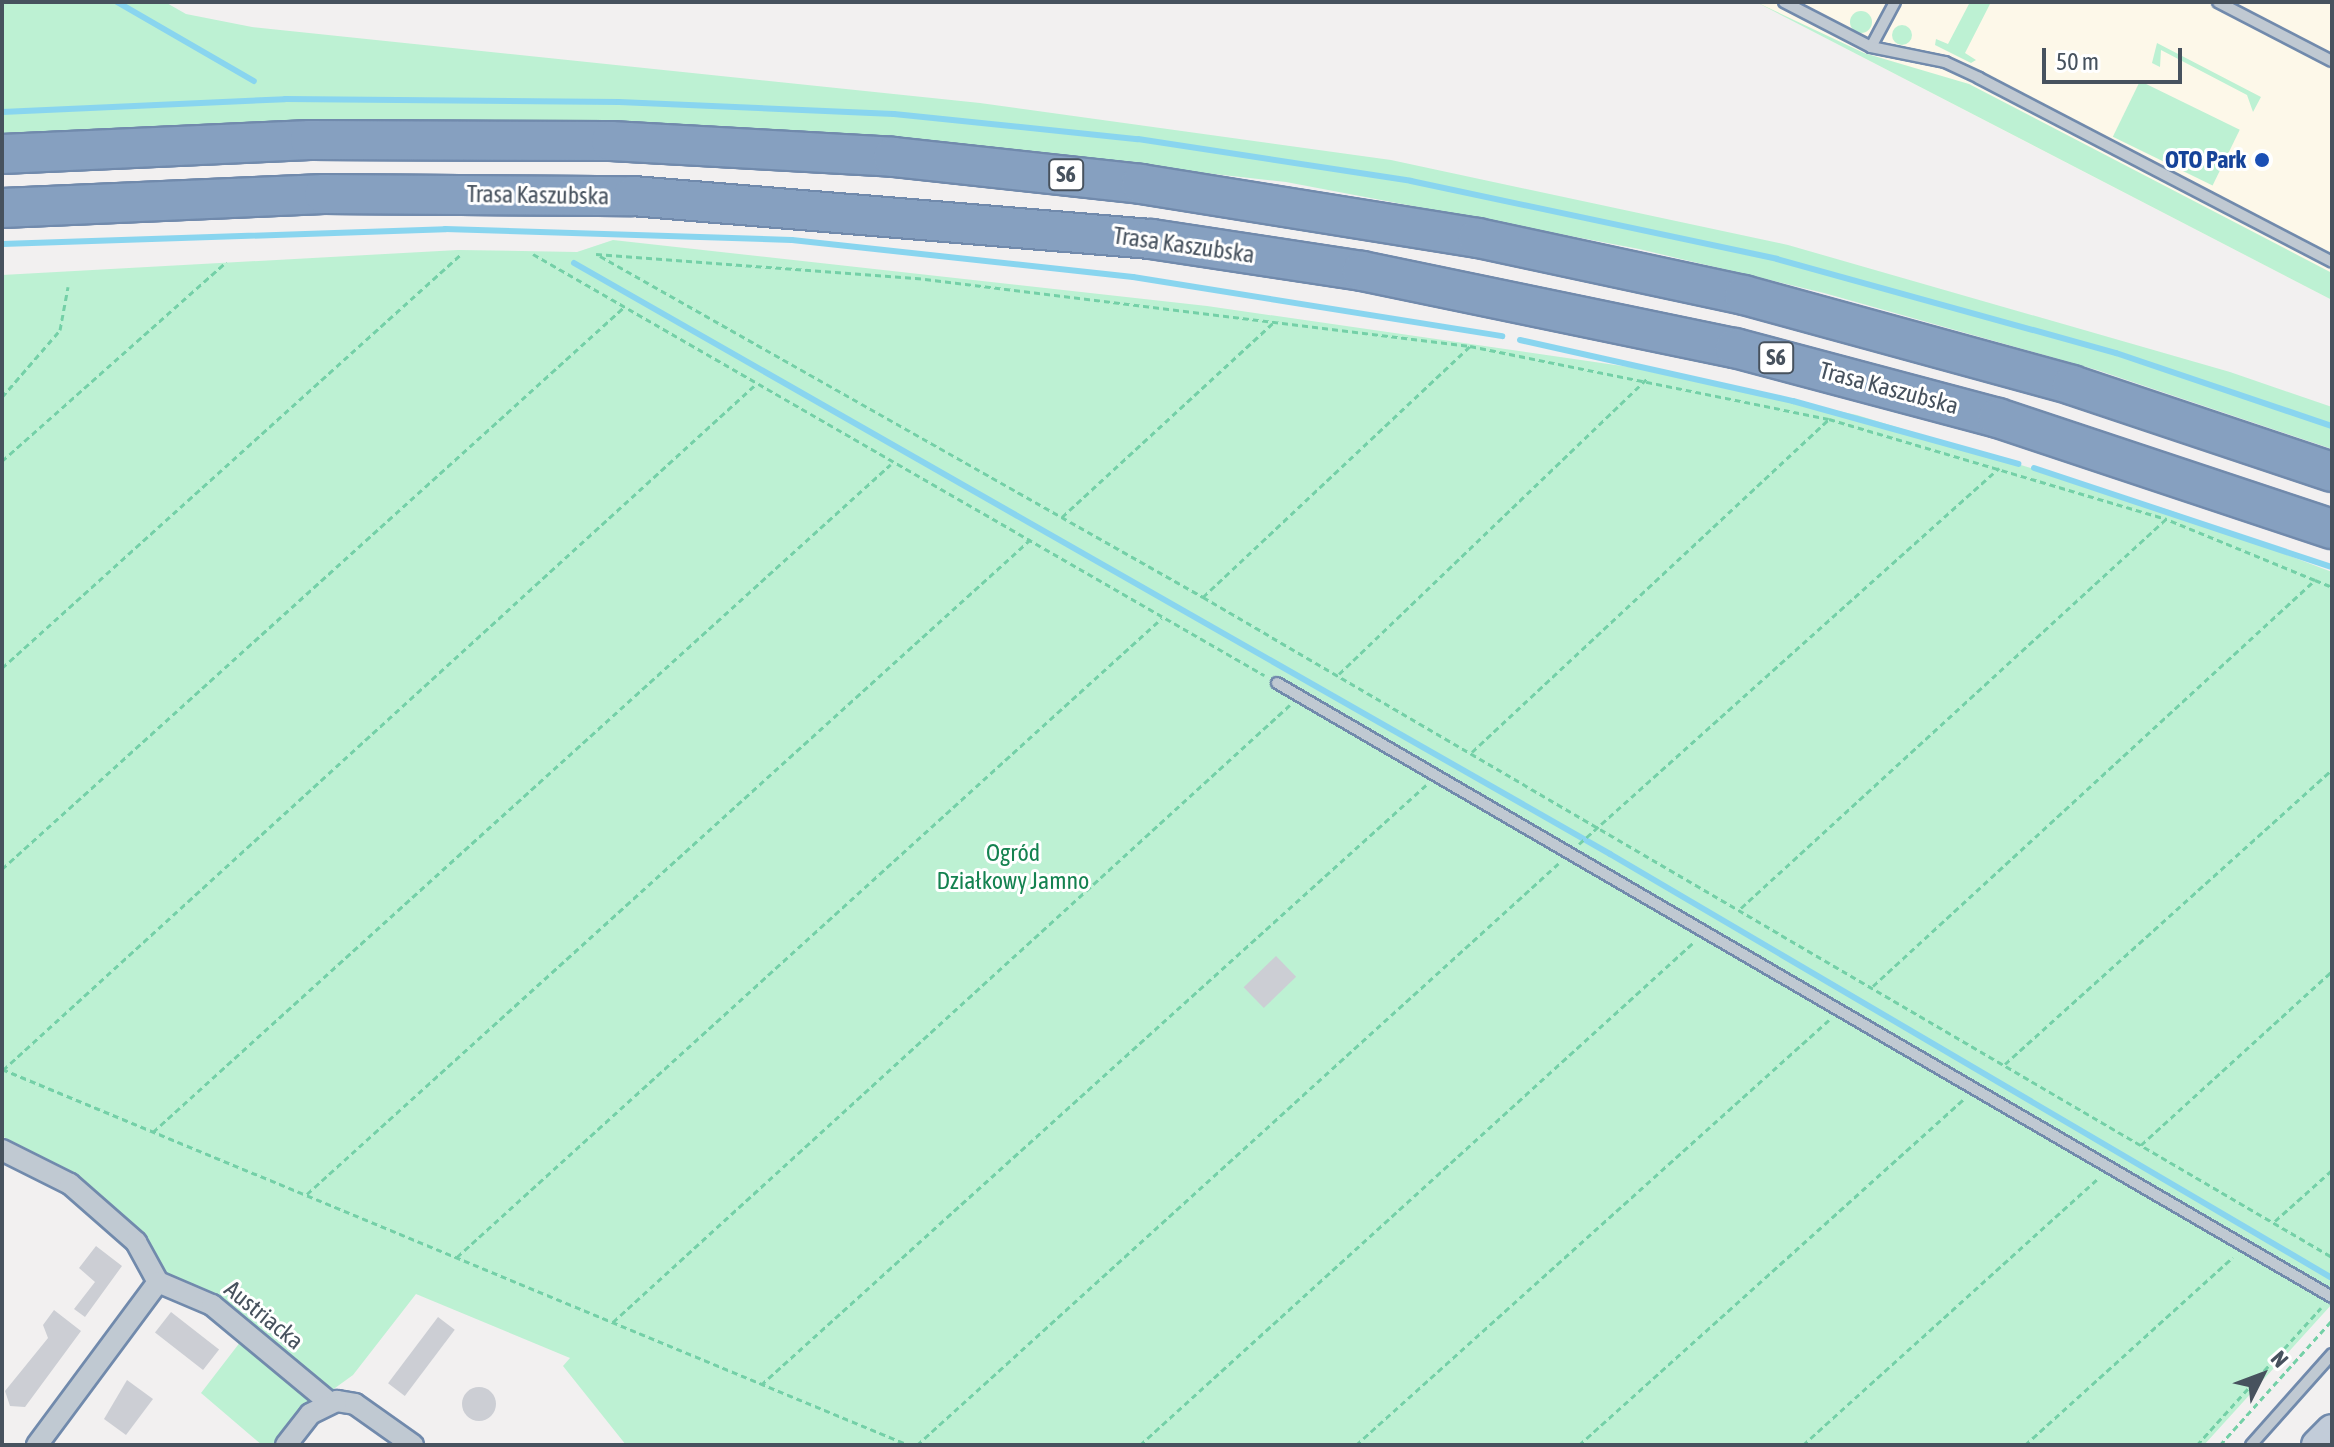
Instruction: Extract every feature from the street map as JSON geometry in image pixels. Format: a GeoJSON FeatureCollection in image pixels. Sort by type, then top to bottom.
{"type":"FeatureCollection","features":[{"type":"Feature","properties":{"kind":"highway","name":"S6"},"geometry":{"type":"LineString","coordinates":[[2,154],[295,140],[597,140],[893,157],[1141,184],[1463,235],[1744,295],[2072,385],[2332,472]]}},
{"type":"Feature","properties":{"kind":"highway","name":"Trasa Kaszubska"},"geometry":{"type":"LineString","coordinates":[[2,208],[324,194],[633,196],[1151,239],[1507,299],[1792,362],[1998,418],[2332,529]]}},
{"type":"Feature","properties":{"kind":"main road"},"geometry":{"type":"LineString","coordinates":[[2317,1445],[2332,1430]]}},
{"type":"Feature","properties":{"kind":"street"},"geometry":{"type":"LineString","coordinates":[[3,1154],[70,1184],[136,1242],[158,1282],[37,1445]]}},
{"type":"Feature","properties":{"kind":"street","name":"Austriacka"},"geometry":{"type":"LineString","coordinates":[[158,1282],[212,1305],[330,1403],[355,1404],[413,1445]]}},
{"type":"Feature","properties":{"kind":"street"},"geometry":{"type":"LineString","coordinates":[[286,1445],[310,1414],[330,1403]]}},
{"type":"Feature","properties":{"kind":"lane"},"geometry":{"type":"LineString","coordinates":[[1784,2],[1871,47],[1968,73],[2332,262]]}},
{"type":"Feature","properties":{"kind":"lane"},"geometry":{"type":"LineString","coordinates":[[1871,47],[1895,2]]}},
{"type":"Feature","properties":{"kind":"lane"},"geometry":{"type":"LineString","coordinates":[[2218,2],[2332,61]]}},
{"type":"Feature","properties":{"kind":"lane"},"geometry":{"type":"LineString","coordinates":[[1277,683],[1572,851],[2332,1297]]}},
{"type":"Feature","properties":{"kind":"lane"},"geometry":{"type":"LineString","coordinates":[[2251,1445],[2332,1354]]}},
{"type":"Feature","properties":{"kind":"path"},"geometry":{"type":"LineString","coordinates":[[533,254],[891,464],[1031,539],[1277,683]]}},
{"type":"Feature","properties":{"kind":"path"},"geometry":{"type":"LineString","coordinates":[[2332,587],[2166,519],[1829,419],[1648,378],[1470,346],[925,279],[596,254],[1203,597],[2332,1257]]}},
{"type":"Feature","properties":{"kind":"path"},"geometry":{"type":"LineString","coordinates":[[2,668],[460,255]]}},
{"type":"Feature","properties":{"kind":"path"},"geometry":{"type":"LineString","coordinates":[[2,461],[226,262]]}},
{"type":"Feature","properties":{"kind":"path"},"geometry":{"type":"LineString","coordinates":[[2,397],[60,330],[68,287]]}},
{"type":"Feature","properties":{"kind":"path"},"geometry":{"type":"LineString","coordinates":[[2,869],[623,308]]}},
{"type":"Feature","properties":{"kind":"path"},"geometry":{"type":"LineString","coordinates":[[1062,517],[1273,323]]}},
{"type":"Feature","properties":{"kind":"path"},"geometry":{"type":"LineString","coordinates":[[1203,597],[1470,346]]}},
{"type":"Feature","properties":{"kind":"path"},"geometry":{"type":"LineString","coordinates":[[1338,675],[1648,378]]}},
{"type":"Feature","properties":{"kind":"path"},"geometry":{"type":"LineString","coordinates":[[755,385],[3,1070],[909,1445]]}},
{"type":"Feature","properties":{"kind":"path"},"geometry":{"type":"LineString","coordinates":[[1471,753],[1829,419]]}},
{"type":"Feature","properties":{"kind":"path"},"geometry":{"type":"LineString","coordinates":[[153,1132],[891,464]]}},
{"type":"Feature","properties":{"kind":"path"},"geometry":{"type":"LineString","coordinates":[[917,1445],[1999,468]]}},
{"type":"Feature","properties":{"kind":"path"},"geometry":{"type":"LineString","coordinates":[[1740,909],[2166,519]]}},
{"type":"Feature","properties":{"kind":"path"},"geometry":{"type":"LineString","coordinates":[[305,1195],[1031,539]]}},
{"type":"Feature","properties":{"kind":"path"},"geometry":{"type":"LineString","coordinates":[[1872,987],[2315,580]]}},
{"type":"Feature","properties":{"kind":"path"},"geometry":{"type":"LineString","coordinates":[[457,1257],[1162,618]]}},
{"type":"Feature","properties":{"kind":"path"},"geometry":{"type":"LineString","coordinates":[[613,1322],[1299,697]]}},
{"type":"Feature","properties":{"kind":"path"},"geometry":{"type":"LineString","coordinates":[[2005,1064],[2332,770]]}},
{"type":"Feature","properties":{"kind":"path"},"geometry":{"type":"LineString","coordinates":[[761,1385],[1437,775]]}},
{"type":"Feature","properties":{"kind":"path"},"geometry":{"type":"LineString","coordinates":[[1140,1445],[1706,930]]}},
{"type":"Feature","properties":{"kind":"path"},"geometry":{"type":"LineString","coordinates":[[2141,1145],[2332,971]]}},
{"type":"Feature","properties":{"kind":"path"},"geometry":{"type":"LineString","coordinates":[[1356,1445],[1840,1010]]}},
{"type":"Feature","properties":{"kind":"path"},"geometry":{"type":"LineString","coordinates":[[1579,1445],[1975,1089]]}},
{"type":"Feature","properties":{"kind":"path"},"geometry":{"type":"LineString","coordinates":[[1803,1445],[2111,1167]]}},
{"type":"Feature","properties":{"kind":"path"},"geometry":{"type":"LineString","coordinates":[[2274,1222],[2332,1170]]}},
{"type":"Feature","properties":{"kind":"path"},"geometry":{"type":"LineString","coordinates":[[2025,1445],[2244,1247]]}},
{"type":"Feature","properties":{"kind":"path"},"geometry":{"type":"LineString","coordinates":[[2197,1445],[2332,1297]]}},
{"type":"Feature","properties":{"kind":"path"},"geometry":{"type":"LineString","coordinates":[[2220,1445],[2332,1320]]}},
{"type":"Feature","properties":{"kind":"shaded area","name":"OTO Park"},"geometry":{"type":"Polygon","coordinates":[[[1756,2],[2332,2],[2332,300],[2123,192],[1756,2]]]}},
{"type":"Feature","properties":{"kind":"green space"},"geometry":{"type":"Polygon","coordinates":[[[2,2],[165,2],[186,14],[252,27],[980,103],[1391,160],[1788,245],[2230,372],[2332,407],[2332,449],[2097,370],[1824,293],[1639,249],[1286,182],[900,139],[611,122],[328,120],[2,137],[2,2]]]}},
{"type":"Feature","properties":{"kind":"green space"},"geometry":{"type":"Polygon","coordinates":[[[1756,2],[1864,53],[1969,84],[2332,273],[2332,300],[1756,2]]]}},
{"type":"Feature","properties":{"kind":"green space"},"geometry":{"type":"Polygon","coordinates":[[[1970,2],[1991,2],[1965,53],[1976,60],[1971,63],[1935,45],[1936,39],[1948,44],[1970,2]]]}},
{"type":"Feature","properties":{"kind":"green space"},"geometry":{"type":"Polygon","coordinates":[[[1857,11],[1865,11],[1872,22],[1865,33],[1857,33],[1850,26],[1850,18],[1857,11]]]}},
{"type":"Feature","properties":{"kind":"green space"},"geometry":{"type":"Polygon","coordinates":[[[1902,25],[1909,28],[1912,35],[1909,42],[1902,45],[1895,42],[1892,35],[1895,28],[1902,25]]]}},
{"type":"Feature","properties":{"kind":"green space"},"geometry":{"type":"Polygon","coordinates":[[[2157,43],[2261,97],[2253,112],[2247,95],[2161,50],[2160,67],[2152,63],[2157,43]]]}},
{"type":"Feature","properties":{"kind":"green space"},"geometry":{"type":"Polygon","coordinates":[[[2140,81],[2240,130],[2213,185],[2113,137],[2140,81]]]}},
{"type":"Feature","properties":{"kind":"green space","name":"Ogród Działkowy Jamno"},"geometry":{"type":"Polygon","coordinates":[[[613,240],[1207,306],[1636,368],[1857,415],[2172,511],[2332,572],[2332,1304],[2204,1445],[626,1445],[563,1366],[570,1358],[416,1294],[353,1375],[306,1409],[276,1445],[262,1445],[201,1393],[241,1341],[217,1298],[167,1273],[73,1179],[2,1136],[2,275],[458,250],[577,252],[613,240]]]}},
{"type":"Feature","properties":{"kind":"building"},"geometry":{"type":"Polygon","coordinates":[[[1276,956],[1296,977],[1264,1008],[1244,987],[1276,956]]]}},
{"type":"Feature","properties":{"kind":"building"},"geometry":{"type":"Polygon","coordinates":[[[96,1246],[122,1266],[85,1317],[74,1309],[95,1282],[79,1268],[96,1246]]]}},
{"type":"Feature","properties":{"kind":"building"},"geometry":{"type":"Polygon","coordinates":[[[54,1310],[81,1331],[25,1407],[10,1406],[5,1391],[48,1338],[43,1325],[54,1310]]]}},
{"type":"Feature","properties":{"kind":"building"},"geometry":{"type":"Polygon","coordinates":[[[171,1312],[219,1350],[203,1370],[155,1332],[171,1312]]]}},
{"type":"Feature","properties":{"kind":"building"},"geometry":{"type":"Polygon","coordinates":[[[438,1317],[455,1330],[405,1396],[388,1383],[438,1317]]]}},
{"type":"Feature","properties":{"kind":"building"},"geometry":{"type":"Polygon","coordinates":[[[127,1380],[153,1399],[126,1435],[104,1419],[127,1380]]]}},
{"type":"Feature","properties":{"kind":"building"},"geometry":{"type":"Polygon","coordinates":[[[479,1387],[491,1392],[496,1404],[491,1416],[479,1421],[467,1416],[462,1404],[467,1392],[479,1387]]]}},
{"type":"Feature","properties":{"kind":"waterway"},"geometry":{"type":"LineString","coordinates":[[117,2],[254,81]]}},
{"type":"Feature","properties":{"kind":"waterway"},"geometry":{"type":"LineString","coordinates":[[2,112],[285,99],[619,102],[894,114],[1138,139],[1411,181],[1777,259],[2116,353],[2332,426]]}},
{"type":"Feature","properties":{"kind":"waterway"},"geometry":{"type":"LineString","coordinates":[[2,244],[445,229],[792,240],[1133,277],[1502,336]]}},
{"type":"Feature","properties":{"kind":"waterway"},"geometry":{"type":"LineString","coordinates":[[574,263],[1610,854],[2330,1277]]}},
{"type":"Feature","properties":{"kind":"waterway"},"geometry":{"type":"LineString","coordinates":[[1520,340],[1793,401],[2018,464]]}},
{"type":"Feature","properties":{"kind":"waterway"},"geometry":{"type":"LineString","coordinates":[[2034,468],[2332,567]]}},
{"type":"Feature","properties":{"kind":"place","name":"OTO Park"},"geometry":{"type":"Point","coordinates":[2262,160]}}]}
